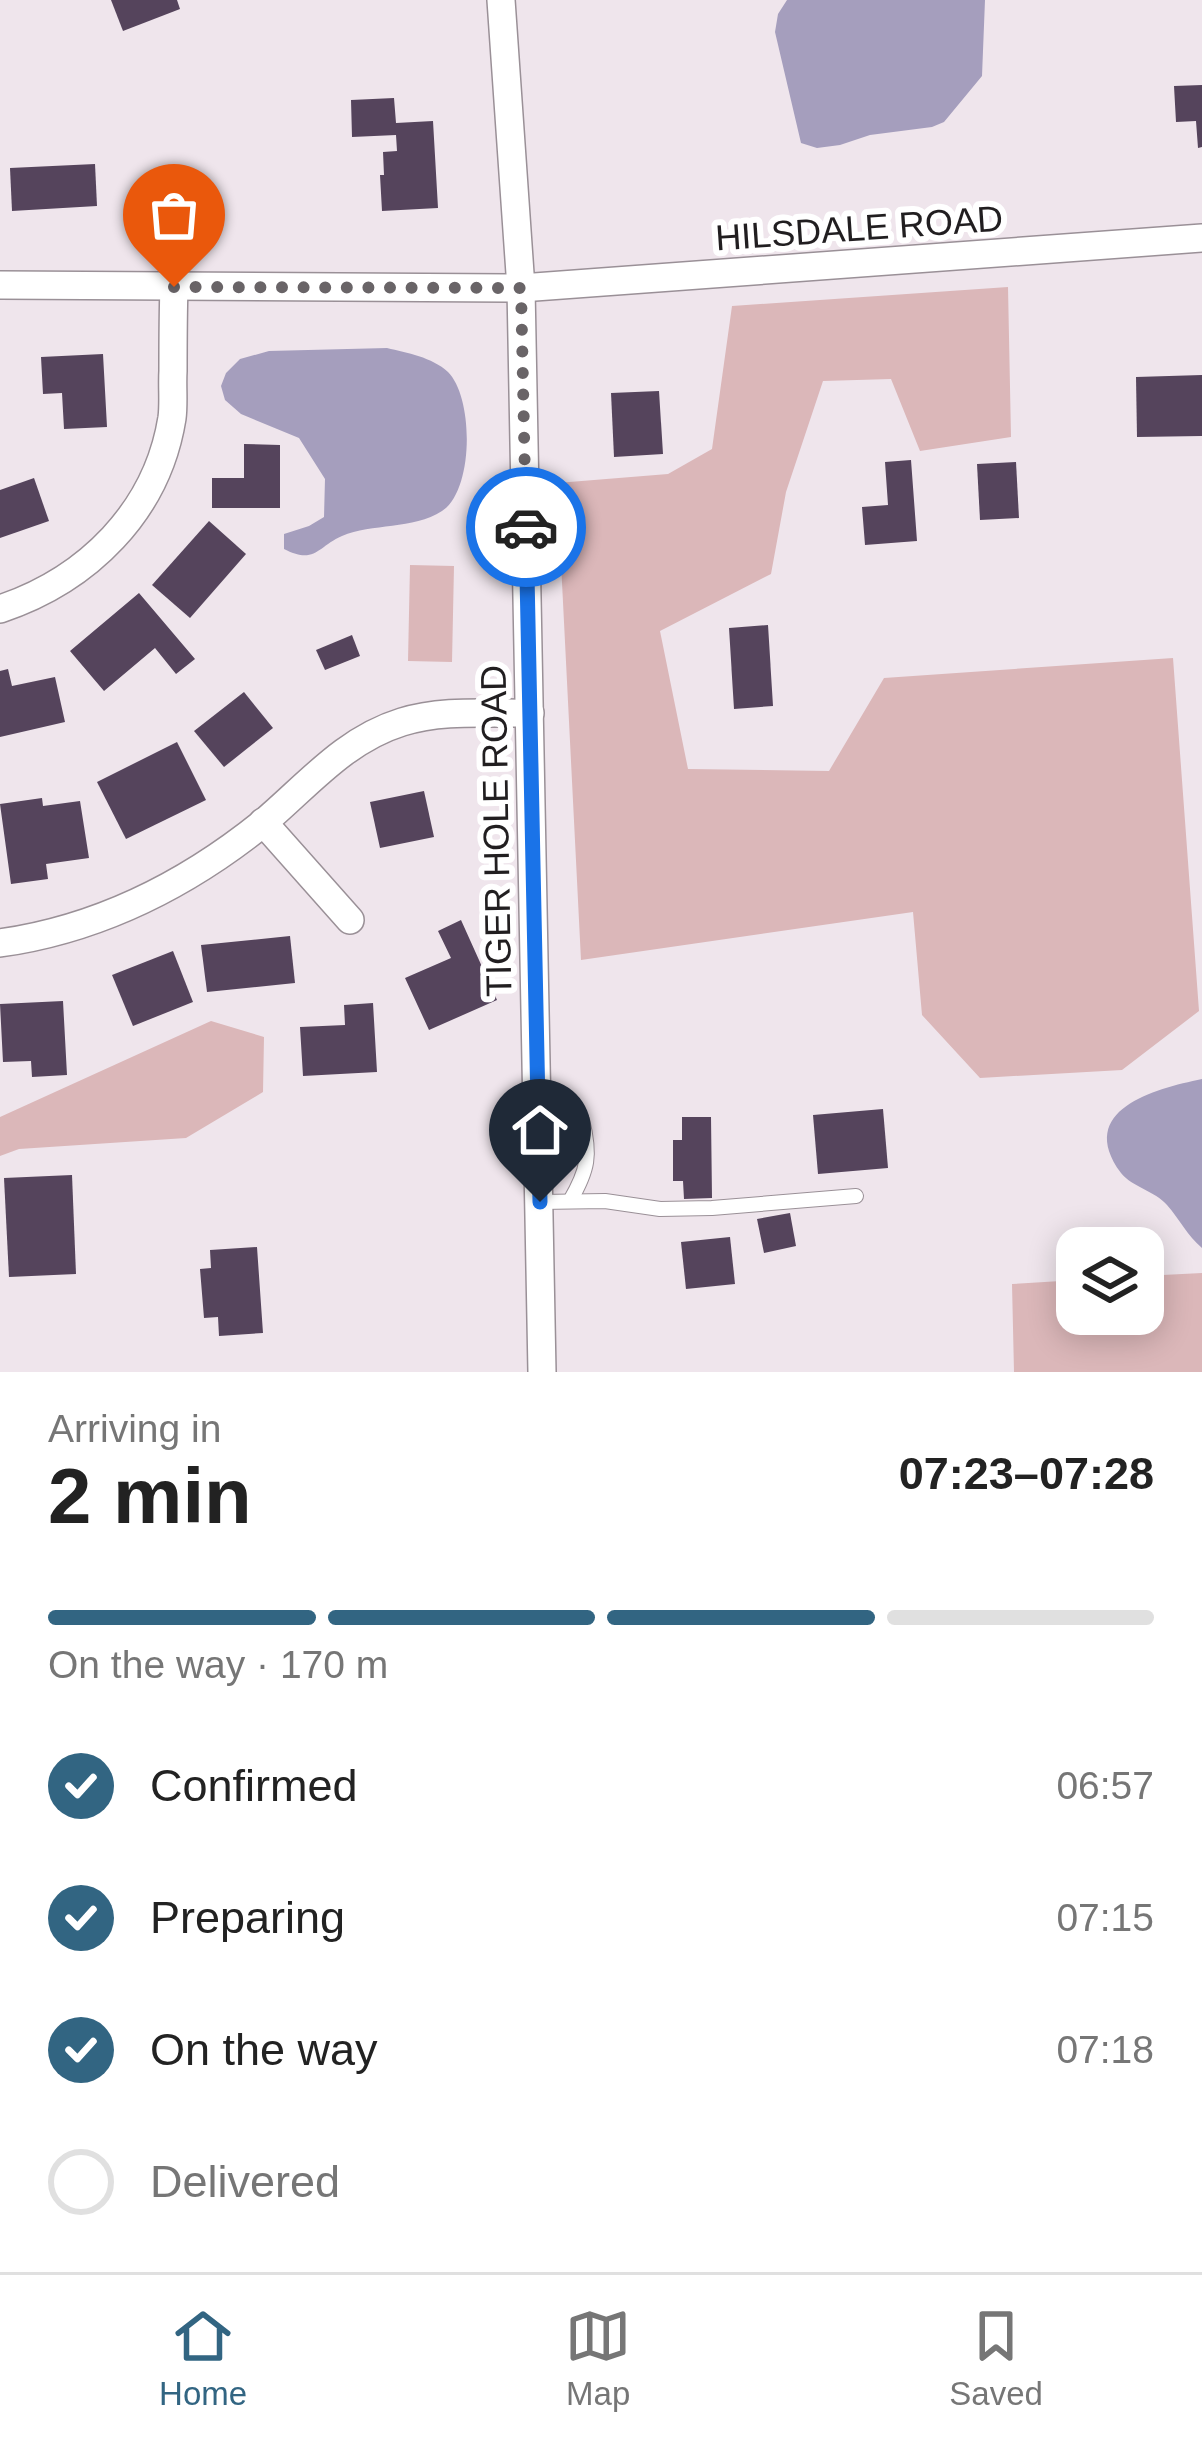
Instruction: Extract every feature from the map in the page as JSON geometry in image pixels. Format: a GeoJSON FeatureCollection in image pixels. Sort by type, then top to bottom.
{"type":"FeatureCollection","features":[{"type":"Feature","properties":{"kind":"street","name":"TIGER HOLE ROAD"},"geometry":{"type":"LineString","coordinates":[[501,0],[521,288],[542,1372]]}},
{"type":"Feature","properties":{"kind":"street","name":"HILSDALE ROAD"},"geometry":{"type":"LineString","coordinates":[[0,285],[521,288],[1202,238]]}},
{"type":"Feature","properties":{"kind":"street"},"geometry":{"type":"LineString","coordinates":[[0,609],[73,575],[104,549],[149,485],[172,417],[174,287]]}},
{"type":"Feature","properties":{"kind":"street"},"geometry":{"type":"LineString","coordinates":[[0,943],[98,920],[200,869],[263,823],[338,754],[370,735],[432,715],[530,713]]}},
{"type":"Feature","properties":{"kind":"street"},"geometry":{"type":"LineString","coordinates":[[263,823],[350,920]]}},
{"type":"Feature","properties":{"kind":"lane"},"geometry":{"type":"LineString","coordinates":[[538,1108],[582,1120],[588,1146],[585,1175],[570,1201]]}},
{"type":"Feature","properties":{"kind":"lane"},"geometry":{"type":"LineString","coordinates":[[540,1202],[605,1201],[660,1209],[856,1196]]}},
{"type":"Feature","properties":{"kind":"shaded area"},"geometry":{"type":"Polygon","coordinates":[[[787,0],[985,0],[982,76],[944,122],[932,127],[817,148],[801,143],[775,32],[787,0]]]}},
{"type":"Feature","properties":{"kind":"shaded area"},"geometry":{"type":"Polygon","coordinates":[[[1008,287],[1011,437],[920,451],[891,379],[823,381],[786,492],[771,574],[660,631],[688,769],[829,771],[884,678],[1173,658],[1199,1011],[1122,1070],[980,1078],[922,1015],[913,912],[581,960],[557,483],[668,474],[712,449],[732,306],[1008,287]]]}},
{"type":"Feature","properties":{"kind":"shaded area"},"geometry":{"type":"Polygon","coordinates":[[[387,348],[435,363],[457,385],[467,443],[453,500],[431,517],[354,532],[309,555],[284,549],[284,534],[324,517],[325,479],[299,438],[241,414],[225,400],[221,386],[226,373],[240,359],[269,351],[387,348]]]}},
{"type":"Feature","properties":{"kind":"shaded area"},"geometry":{"type":"Polygon","coordinates":[[[410,565],[454,566],[452,662],[408,661],[410,565]]]}},
{"type":"Feature","properties":{"kind":"shaded area"},"geometry":{"type":"Polygon","coordinates":[[[211,1021],[264,1037],[263,1092],[186,1138],[19,1149],[0,1156],[0,1117],[211,1021]]]}},
{"type":"Feature","properties":{"kind":"shaded area"},"geometry":{"type":"Polygon","coordinates":[[[1202,1079],[1202,1248],[1162,1200],[1121,1173],[1109,1151],[1108,1133],[1126,1106],[1163,1089],[1202,1079]]]}},
{"type":"Feature","properties":{"kind":"shaded area"},"geometry":{"type":"Polygon","coordinates":[[[1202,1273],[1202,1372],[1014,1372],[1012,1284],[1056,1281],[1056,1335],[1164,1335],[1164,1275],[1202,1273]]]}},
{"type":"Feature","properties":{"kind":"building"},"geometry":{"type":"Polygon","coordinates":[[[111,0],[177,0],[180,9],[123,31],[111,0]]]}},
{"type":"Feature","properties":{"kind":"building"},"geometry":{"type":"Polygon","coordinates":[[[1202,85],[1202,147],[1198,148],[1196,121],[1176,122],[1174,86],[1202,85]]]}},
{"type":"Feature","properties":{"kind":"building"},"geometry":{"type":"Polygon","coordinates":[[[394,98],[396,123],[433,121],[438,208],[382,211],[383,152],[397,151],[396,135],[352,137],[351,100],[394,98]]]}},
{"type":"Feature","properties":{"kind":"building"},"geometry":{"type":"Polygon","coordinates":[[[95,164],[97,206],[12,211],[10,168],[95,164]]]}},
{"type":"Feature","properties":{"kind":"building"},"geometry":{"type":"Polygon","coordinates":[[[103,354],[107,427],[64,429],[62,393],[43,394],[41,357],[103,354]]]}},
{"type":"Feature","properties":{"kind":"building"},"geometry":{"type":"Polygon","coordinates":[[[1202,375],[1202,436],[1137,437],[1136,377],[1202,375]]]}},
{"type":"Feature","properties":{"kind":"building"},"geometry":{"type":"Polygon","coordinates":[[[659,391],[663,454],[614,457],[611,393],[659,391]]]}},
{"type":"Feature","properties":{"kind":"building"},"geometry":{"type":"Polygon","coordinates":[[[244,444],[280,445],[280,508],[212,508],[212,478],[244,478],[244,444]]]}},
{"type":"Feature","properties":{"kind":"building"},"geometry":{"type":"Polygon","coordinates":[[[911,460],[917,541],[865,545],[862,507],[888,505],[885,462],[911,460]]]}},
{"type":"Feature","properties":{"kind":"building"},"geometry":{"type":"Polygon","coordinates":[[[1016,462],[1019,518],[980,520],[977,464],[1016,462]]]}},
{"type":"Feature","properties":{"kind":"building"},"geometry":{"type":"Polygon","coordinates":[[[34,478],[49,521],[0,538],[0,490],[34,478]]]}},
{"type":"Feature","properties":{"kind":"building"},"geometry":{"type":"Polygon","coordinates":[[[209,521],[246,554],[190,618],[152,585],[209,521]]]}},
{"type":"Feature","properties":{"kind":"building"},"geometry":{"type":"Polygon","coordinates":[[[139,593],[195,659],[176,674],[155,648],[104,691],[70,651],[139,593]]]}},
{"type":"Feature","properties":{"kind":"building"},"geometry":{"type":"Polygon","coordinates":[[[768,625],[773,706],[734,709],[729,628],[768,625]]]}},
{"type":"Feature","properties":{"kind":"building"},"geometry":{"type":"Polygon","coordinates":[[[352,635],[360,656],[325,670],[316,650],[352,635]]]}},
{"type":"Feature","properties":{"kind":"building"},"geometry":{"type":"Polygon","coordinates":[[[8,669],[12,686],[55,677],[65,722],[0,737],[0,671],[8,669]]]}},
{"type":"Feature","properties":{"kind":"building"},"geometry":{"type":"Polygon","coordinates":[[[244,692],[273,728],[224,767],[194,731],[244,692]]]}},
{"type":"Feature","properties":{"kind":"building"},"geometry":{"type":"Polygon","coordinates":[[[177,742],[206,800],[126,839],[97,782],[177,742]]]}},
{"type":"Feature","properties":{"kind":"building"},"geometry":{"type":"Polygon","coordinates":[[[424,791],[434,837],[380,848],[370,802],[424,791]]]}},
{"type":"Feature","properties":{"kind":"building"},"geometry":{"type":"Polygon","coordinates":[[[42,798],[43,806],[80,801],[89,858],[46,864],[48,879],[11,884],[0,804],[42,798]]]}},
{"type":"Feature","properties":{"kind":"building"},"geometry":{"type":"Polygon","coordinates":[[[461,920],[497,1000],[429,1030],[405,978],[451,958],[438,931],[461,920]]]}},
{"type":"Feature","properties":{"kind":"building"},"geometry":{"type":"Polygon","coordinates":[[[290,936],[295,983],[207,992],[201,945],[290,936]]]}},
{"type":"Feature","properties":{"kind":"building"},"geometry":{"type":"Polygon","coordinates":[[[173,951],[193,1002],[133,1026],[112,975],[173,951]]]}},
{"type":"Feature","properties":{"kind":"building"},"geometry":{"type":"Polygon","coordinates":[[[63,1001],[67,1075],[32,1077],[31,1061],[3,1062],[0,1004],[63,1001]]]}},
{"type":"Feature","properties":{"kind":"building"},"geometry":{"type":"Polygon","coordinates":[[[373,1003],[377,1072],[303,1076],[300,1027],[345,1025],[344,1005],[373,1003]]]}},
{"type":"Feature","properties":{"kind":"building"},"geometry":{"type":"Polygon","coordinates":[[[883,1109],[888,1168],[818,1174],[813,1115],[883,1109]]]}},
{"type":"Feature","properties":{"kind":"building"},"geometry":{"type":"Polygon","coordinates":[[[682,1117],[711,1117],[712,1198],[684,1199],[683,1181],[673,1181],[673,1140],[682,1140],[682,1117]]]}},
{"type":"Feature","properties":{"kind":"building"},"geometry":{"type":"Polygon","coordinates":[[[72,1175],[76,1274],[9,1277],[4,1178],[72,1175]]]}},
{"type":"Feature","properties":{"kind":"building"},"geometry":{"type":"Polygon","coordinates":[[[790,1213],[796,1246],[764,1253],[757,1219],[790,1213]]]}},
{"type":"Feature","properties":{"kind":"building"},"geometry":{"type":"Polygon","coordinates":[[[730,1237],[735,1284],[686,1289],[681,1242],[730,1237]]]}},
{"type":"Feature","properties":{"kind":"building"},"geometry":{"type":"Polygon","coordinates":[[[257,1247],[263,1333],[219,1336],[218,1317],[204,1318],[200,1269],[211,1268],[210,1250],[257,1247]]]}},
{"type":"Feature","properties":{"kind":"way so far"},"geometry":{"type":"LineString","coordinates":[[174,287],[521,288],[526,527]]}},
{"type":"Feature","properties":{"kind":"route"},"geometry":{"type":"LineString","coordinates":[[526,527],[540,1202]]}}]}
